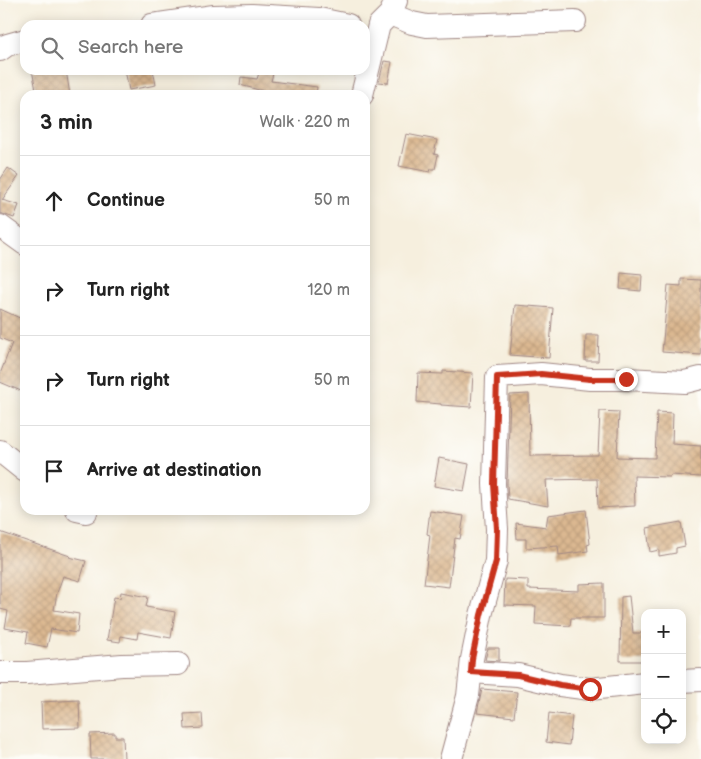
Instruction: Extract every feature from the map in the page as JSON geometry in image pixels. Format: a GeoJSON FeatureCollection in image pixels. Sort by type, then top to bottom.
{"type":"FeatureCollection","features":[{"type":"Feature","properties":{"kind":"street"},"geometry":{"type":"LineString","coordinates":[[186,20],[214,16],[252,15],[324,20]]}},
{"type":"Feature","properties":{"kind":"street"},"geometry":{"type":"LineString","coordinates":[[370,65],[383,16],[427,26],[575,21]]}},
{"type":"Feature","properties":{"kind":"street"},"geometry":{"type":"LineString","coordinates":[[0,50],[6,45],[20,41]]}},
{"type":"Feature","properties":{"kind":"street"},"geometry":{"type":"LineString","coordinates":[[363,90],[367,75]]}},
{"type":"Feature","properties":{"kind":"street"},"geometry":{"type":"LineString","coordinates":[[0,226],[20,240]]}},
{"type":"Feature","properties":{"kind":"street"},"geometry":{"type":"LineString","coordinates":[[451,759],[468,696],[472,659],[481,615],[496,561],[497,529],[494,484],[497,377],[541,374],[590,379],[685,382],[701,378]]}},
{"type":"Feature","properties":{"kind":"street"},"geometry":{"type":"LineString","coordinates":[[0,451],[20,467]]}},
{"type":"Feature","properties":{"kind":"street"},"geometry":{"type":"LineString","coordinates":[[0,673],[26,673],[122,665],[178,664]]}},
{"type":"Feature","properties":{"kind":"street"},"geometry":{"type":"LineString","coordinates":[[471,672],[518,675],[560,685],[590,689],[641,683]]}},
{"type":"Feature","properties":{"kind":"street"},"geometry":{"type":"LineString","coordinates":[[686,681],[701,680]]}},
{"type":"Feature","properties":{"kind":"building"},"geometry":{"type":"Polygon","coordinates":[[[384,61],[392,62],[388,83],[379,82],[384,61]]]}},
{"type":"Feature","properties":{"kind":"building"},"geometry":{"type":"Polygon","coordinates":[[[33,75],[67,75],[69,90],[36,90],[33,75]]]}},
{"type":"Feature","properties":{"kind":"building"},"geometry":{"type":"Polygon","coordinates":[[[126,75],[154,75],[156,85],[129,90],[126,75]]]}},
{"type":"Feature","properties":{"kind":"building"},"geometry":{"type":"Polygon","coordinates":[[[258,75],[273,75],[271,81],[317,87],[317,90],[259,90],[240,85],[241,77],[257,79],[258,75]]]}},
{"type":"Feature","properties":{"kind":"building"},"geometry":{"type":"Polygon","coordinates":[[[406,134],[437,140],[434,154],[438,155],[435,169],[431,169],[430,172],[399,166],[406,134]]]}},
{"type":"Feature","properties":{"kind":"building"},"geometry":{"type":"Polygon","coordinates":[[[8,168],[19,176],[2,200],[19,205],[14,218],[0,213],[0,180],[8,168]]]}},
{"type":"Feature","properties":{"kind":"building"},"geometry":{"type":"Polygon","coordinates":[[[621,273],[642,275],[641,291],[620,289],[621,273]]]}},
{"type":"Feature","properties":{"kind":"building"},"geometry":{"type":"Polygon","coordinates":[[[681,279],[701,280],[701,355],[662,352],[668,285],[681,286],[681,279]]]}},
{"type":"Feature","properties":{"kind":"building"},"geometry":{"type":"Polygon","coordinates":[[[515,305],[553,308],[549,358],[510,355],[515,305]]]}},
{"type":"Feature","properties":{"kind":"building"},"geometry":{"type":"Polygon","coordinates":[[[0,309],[20,318],[20,391],[0,382],[0,374],[12,343],[0,338],[0,309]]]}},
{"type":"Feature","properties":{"kind":"building"},"geometry":{"type":"Polygon","coordinates":[[[586,335],[599,335],[598,361],[585,361],[586,335]]]}},
{"type":"Feature","properties":{"kind":"building"},"geometry":{"type":"Polygon","coordinates":[[[443,371],[473,373],[471,407],[417,402],[418,373],[443,374],[443,371]]]}},
{"type":"Feature","properties":{"kind":"building"},"geometry":{"type":"Polygon","coordinates":[[[529,394],[530,456],[598,455],[600,411],[619,412],[617,457],[655,458],[657,412],[673,413],[672,444],[701,446],[701,477],[671,475],[670,477],[634,476],[635,506],[598,508],[597,479],[546,480],[548,506],[508,499],[510,395],[529,394]]]}},
{"type":"Feature","properties":{"kind":"building"},"geometry":{"type":"Polygon","coordinates":[[[439,458],[469,464],[464,491],[434,486],[439,458]]]}},
{"type":"Feature","properties":{"kind":"building"},"geometry":{"type":"Polygon","coordinates":[[[586,510],[590,544],[587,545],[588,551],[559,555],[558,546],[526,548],[526,539],[517,539],[516,523],[546,527],[548,515],[586,510]]]}},
{"type":"Feature","properties":{"kind":"building"},"geometry":{"type":"Polygon","coordinates":[[[430,511],[464,516],[460,539],[455,538],[449,587],[424,584],[430,535],[427,534],[430,511]]]}},
{"type":"Feature","properties":{"kind":"building"},"geometry":{"type":"Polygon","coordinates":[[[681,522],[685,546],[676,548],[676,553],[659,556],[659,550],[650,552],[647,528],[681,522]]]}},
{"type":"Feature","properties":{"kind":"building"},"geometry":{"type":"Polygon","coordinates":[[[0,532],[69,557],[86,561],[80,581],[63,576],[54,610],[79,614],[77,633],[51,629],[47,647],[26,643],[28,632],[5,628],[8,611],[0,609],[0,532]]]}},
{"type":"Feature","properties":{"kind":"building"},"geometry":{"type":"Polygon","coordinates":[[[505,579],[528,580],[528,589],[579,591],[579,584],[604,583],[604,618],[571,618],[570,626],[535,624],[536,606],[504,605],[505,579]]]}},
{"type":"Feature","properties":{"kind":"building"},"geometry":{"type":"Polygon","coordinates":[[[121,592],[148,597],[146,607],[175,612],[171,638],[138,632],[137,639],[121,636],[120,642],[107,640],[114,597],[120,598],[121,592]]]}},
{"type":"Feature","properties":{"kind":"building"},"geometry":{"type":"Polygon","coordinates":[[[629,596],[633,633],[641,633],[641,661],[620,661],[621,597],[629,596]]]}},
{"type":"Feature","properties":{"kind":"building"},"geometry":{"type":"Polygon","coordinates":[[[488,648],[499,648],[499,661],[485,660],[488,648]]]}},
{"type":"Feature","properties":{"kind":"building"},"geometry":{"type":"Polygon","coordinates":[[[482,689],[517,692],[514,717],[477,713],[482,689]]]}},
{"type":"Feature","properties":{"kind":"building"},"geometry":{"type":"Polygon","coordinates":[[[79,700],[80,728],[42,729],[41,702],[79,700]]]}},
{"type":"Feature","properties":{"kind":"building"},"geometry":{"type":"Polygon","coordinates":[[[202,713],[203,728],[185,729],[184,714],[202,713]]]}},
{"type":"Feature","properties":{"kind":"building"},"geometry":{"type":"Polygon","coordinates":[[[549,713],[572,716],[569,745],[546,742],[549,713]]]}},
{"type":"Feature","properties":{"kind":"building"},"geometry":{"type":"Polygon","coordinates":[[[115,733],[115,737],[123,737],[124,759],[91,759],[90,734],[115,733]]]}},
{"type":"Feature","properties":{"kind":"route"},"geometry":{"type":"LineString","coordinates":[[590,689],[560,685],[518,675],[471,672],[481,615],[496,561],[497,529],[494,484],[497,377],[541,374],[590,379],[626,379]]}}]}
